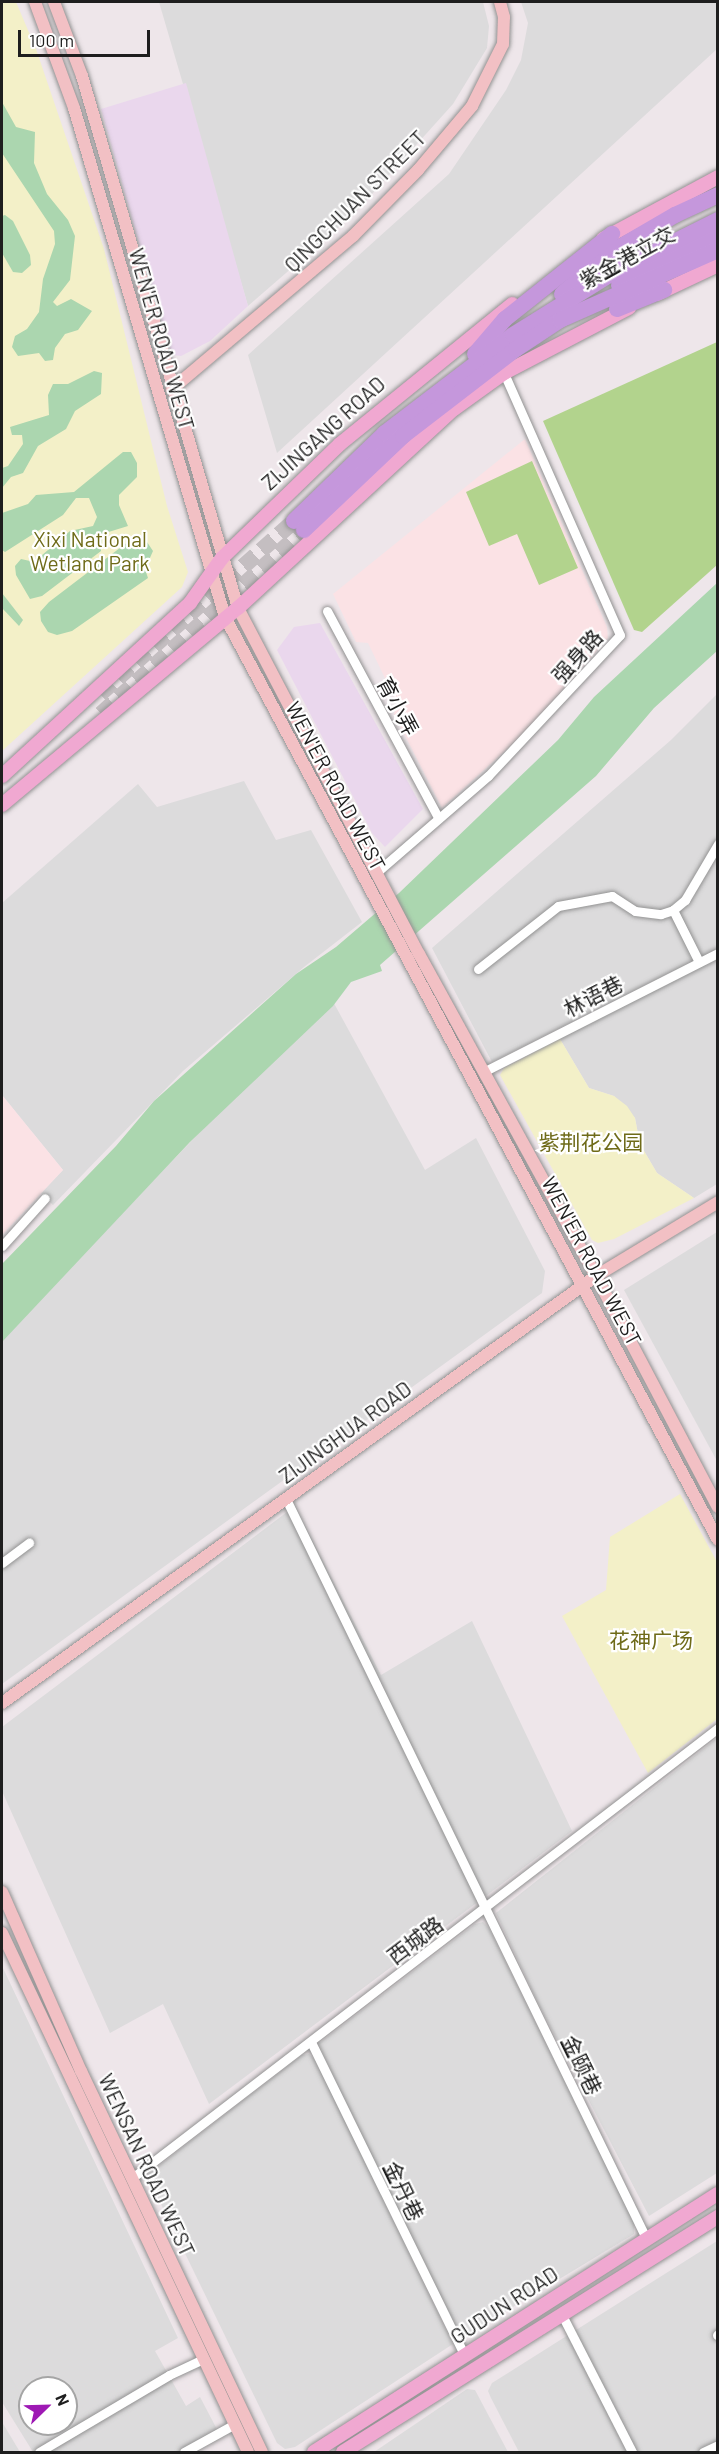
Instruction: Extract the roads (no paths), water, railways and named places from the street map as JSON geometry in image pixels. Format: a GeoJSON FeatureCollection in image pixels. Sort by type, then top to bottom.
{"type":"FeatureCollection","features":[{"type":"Feature","properties":{"kind":"highway"},"geometry":{"type":"LineString","coordinates":[[651,240],[717,195]]}},
{"type":"Feature","properties":{"kind":"highway"},"geometry":{"type":"LineString","coordinates":[[514,342],[543,306],[568,290],[608,255],[651,240],[717,207]]}},
{"type":"Feature","properties":{"kind":"highway","name":"ZIJINGANG ROAD"},"geometry":{"type":"LineString","coordinates":[[514,342],[454,377],[385,433],[299,526],[514,342],[651,240],[717,220]]}},
{"type":"Feature","properties":{"kind":"highway"},"geometry":{"type":"LineString","coordinates":[[454,377],[506,319],[612,234]]}},
{"type":"Feature","properties":{"kind":"highway","name":"紫金港立交"},"geometry":{"type":"LineString","coordinates":[[560,320],[645,271],[717,235]]}},
{"type":"Feature","properties":{"kind":"highway"},"geometry":{"type":"LineString","coordinates":[[514,342],[560,320],[605,303],[717,250]]}},
{"type":"Feature","properties":{"kind":"highway"},"geometry":{"type":"LineString","coordinates":[[514,342],[664,290]]}},
{"type":"Feature","properties":{"kind":"main road","name":"WEN'ER ROAD WEST"},"geometry":{"type":"LineString","coordinates":[[35,2],[83,135],[225,617],[717,1540]]}},
{"type":"Feature","properties":{"kind":"main road","name":"WEN'ER ROAD WEST"},"geometry":{"type":"LineString","coordinates":[[54,2],[82,76],[238,608],[419,954],[596,1276],[717,1507]]}},
{"type":"Feature","properties":{"kind":"main road","name":"QINGCHUAN STREET"},"geometry":{"type":"LineString","coordinates":[[172,389],[352,236],[418,170],[466,114],[486,84],[503,44],[500,2]]}},
{"type":"Feature","properties":{"kind":"main road","name":"ZIJINGANG ROAD"},"geometry":{"type":"LineString","coordinates":[[2,776],[190,603],[210,570],[340,444],[531,288],[612,234],[717,177]]}},
{"type":"Feature","properties":{"kind":"main road"},"geometry":{"type":"LineString","coordinates":[[2,805],[238,608],[403,453],[504,374],[664,290],[717,265]]}},
{"type":"Feature","properties":{"kind":"main road","name":"ZIJINGHUA ROAD"},"geometry":{"type":"LineString","coordinates":[[2,1702],[583,1285],[717,1202]]}},
{"type":"Feature","properties":{"kind":"main road","name":"WENSAN ROAD WEST"},"geometry":{"type":"LineString","coordinates":[[2,1892],[132,2178],[262,2452]]}},
{"type":"Feature","properties":{"kind":"main road","name":"WENSAN ROAD WEST"},"geometry":{"type":"LineString","coordinates":[[2,1933],[249,2452]]}},
{"type":"Feature","properties":{"kind":"main road","name":"GUDUN ROAD"},"geometry":{"type":"LineString","coordinates":[[314,2452],[717,2194]]}},
{"type":"Feature","properties":{"kind":"main road","name":"GUDUN ROAD"},"geometry":{"type":"LineString","coordinates":[[343,2452],[717,2217]]}},
{"type":"Feature","properties":{"kind":"street","name":"强身路"},"geometry":{"type":"LineString","coordinates":[[377,872],[519,746],[620,635],[504,374]]}},
{"type":"Feature","properties":{"kind":"street","name":"育小弄"},"geometry":{"type":"LineString","coordinates":[[327,612],[438,818]]}},
{"type":"Feature","properties":{"kind":"street"},"geometry":{"type":"LineString","coordinates":[[478,969],[558,906],[612,896],[635,911],[661,914],[673,910],[685,900],[717,844]]}},
{"type":"Feature","properties":{"kind":"street"},"geometry":{"type":"LineString","coordinates":[[673,910],[699,962]]}},
{"type":"Feature","properties":{"kind":"street","name":"林语巷"},"geometry":{"type":"LineString","coordinates":[[484,1071],[717,952]]}},
{"type":"Feature","properties":{"kind":"street"},"geometry":{"type":"LineString","coordinates":[[2,1246],[45,1198]]}},
{"type":"Feature","properties":{"kind":"street","name":"金颐巷"},"geometry":{"type":"LineString","coordinates":[[286,1499],[646,2238]]}},
{"type":"Feature","properties":{"kind":"street"},"geometry":{"type":"LineString","coordinates":[[2,1563],[29,1543]]}},
{"type":"Feature","properties":{"kind":"street","name":"西城路"},"geometry":{"type":"LineString","coordinates":[[132,2178],[486,1908],[717,1728]]}},
{"type":"Feature","properties":{"kind":"street","name":"金丹巷"},"geometry":{"type":"LineString","coordinates":[[311,2042],[464,2355]]}},
{"type":"Feature","properties":{"kind":"street"},"geometry":{"type":"LineString","coordinates":[[562,2315],[632,2452]]}},
{"type":"Feature","properties":{"kind":"street"},"geometry":{"type":"LineString","coordinates":[[39,2452],[168,2375],[204,2359]]}},
{"type":"Feature","properties":{"kind":"street"},"geometry":{"type":"LineString","coordinates":[[184,2452],[235,2424]]}},
{"type":"Feature","properties":{"kind":"street"},"geometry":{"type":"LineString","coordinates":[[703,2452],[717,2445]]}},
{"type":"Feature","properties":{"kind":"tunnel"},"geometry":{"type":"LineString","coordinates":[[100,694],[294,521]]}},
{"type":"Feature","properties":{"kind":"tunnel"},"geometry":{"type":"LineString","coordinates":[[101,714],[304,530]]}},
{"type":"Feature","properties":{"kind":"park label","name":"Xixi National Wetland Park"},"geometry":{"type":"Point","coordinates":[90,551]}},
{"type":"Feature","properties":{"kind":"park label","name":"紫荆花公园"},"geometry":{"type":"Point","coordinates":[591,1142]}},
{"type":"Feature","properties":{"kind":"park label","name":"花神广场"},"geometry":{"type":"Point","coordinates":[651,1640]}}]}
